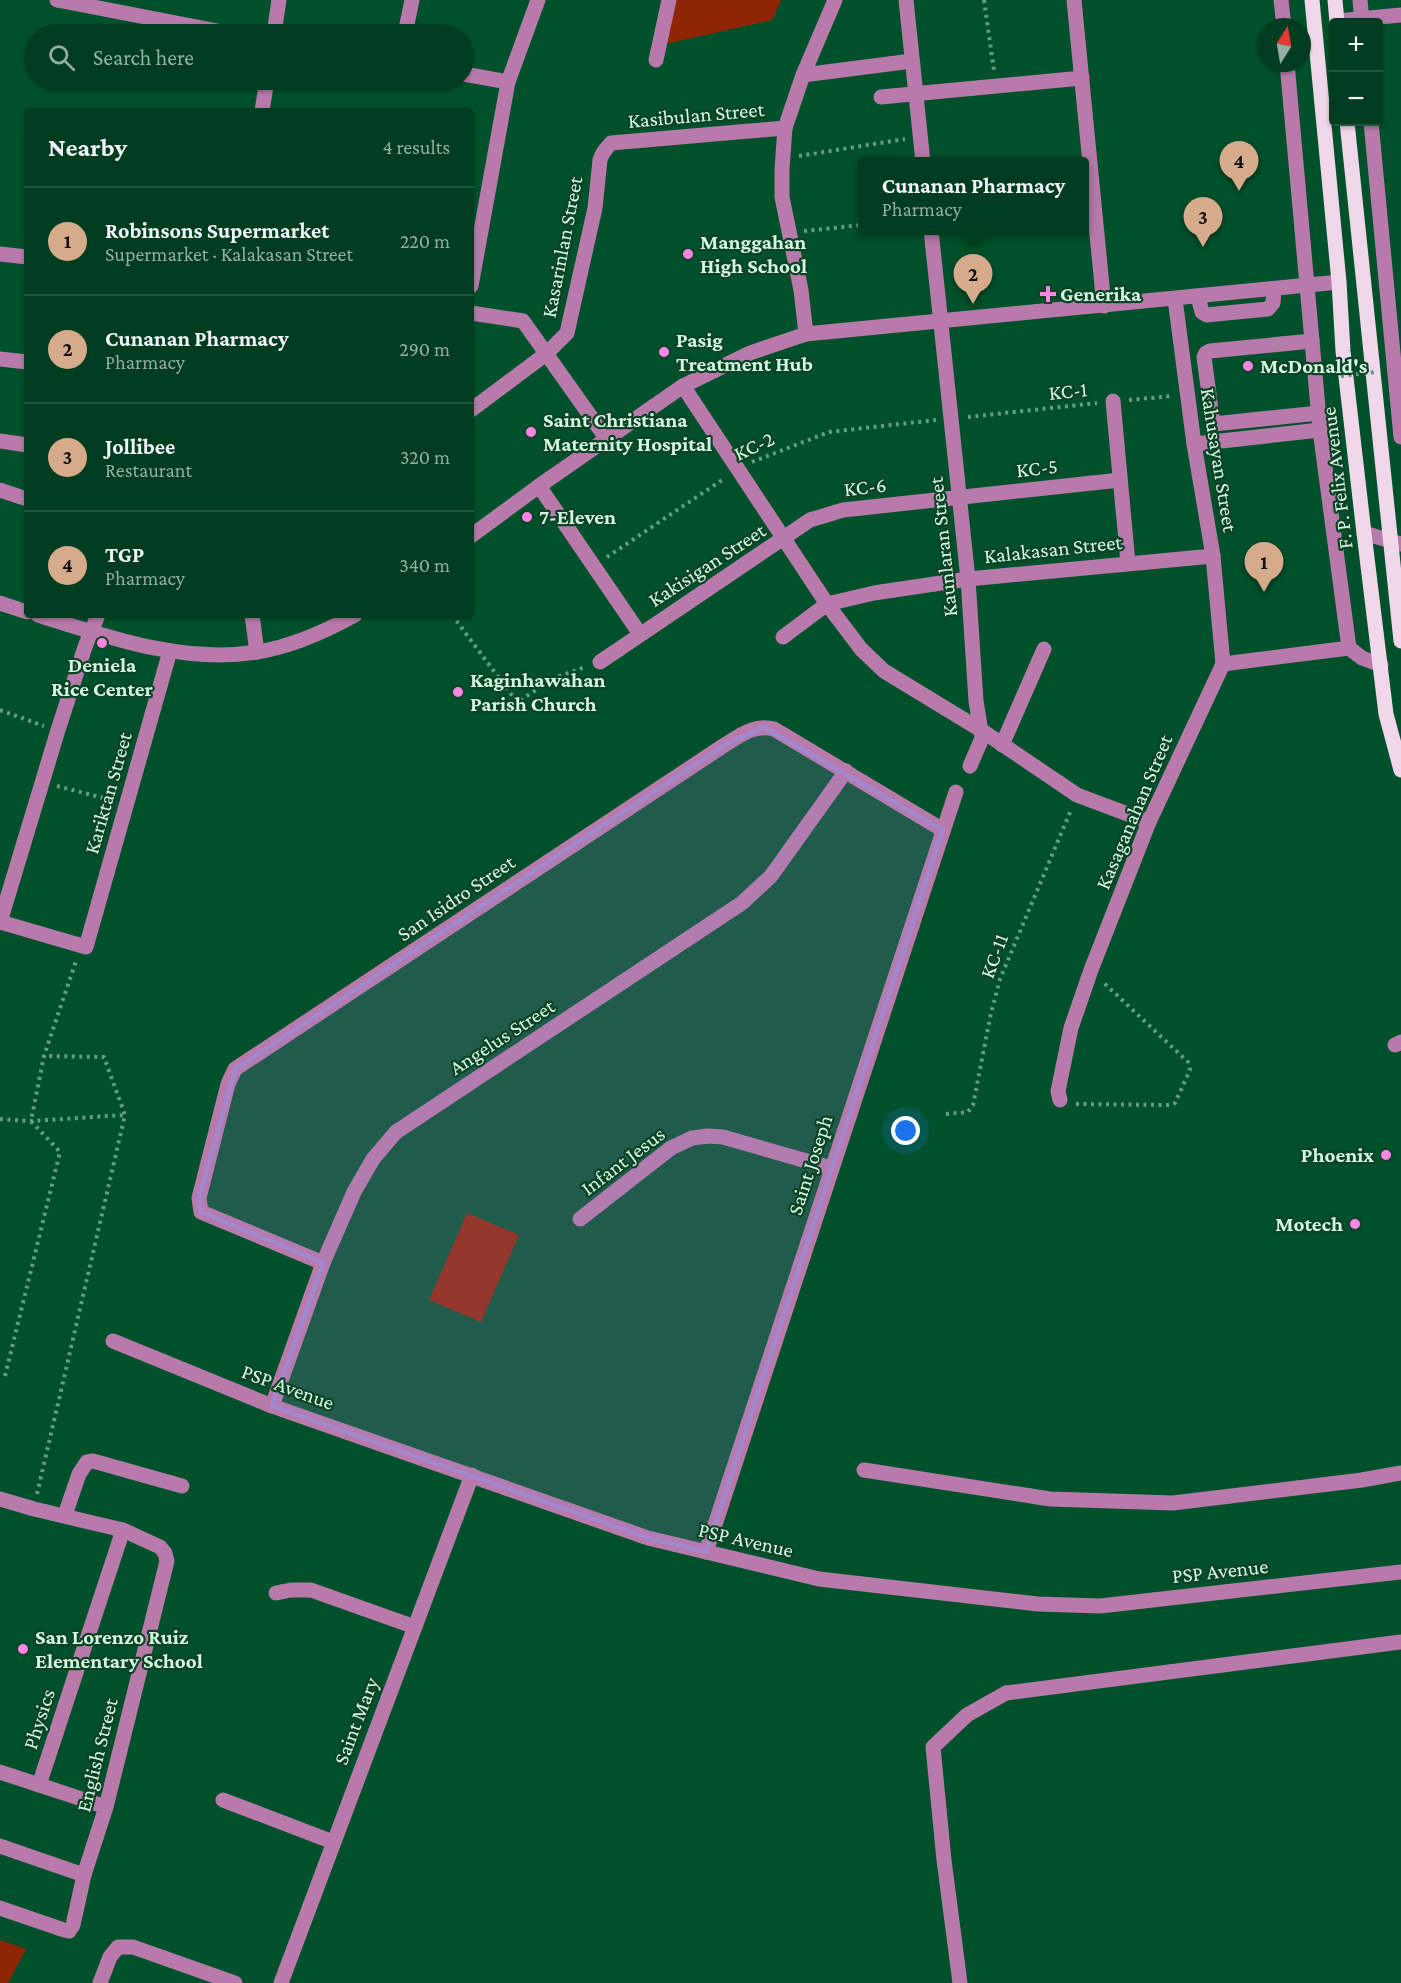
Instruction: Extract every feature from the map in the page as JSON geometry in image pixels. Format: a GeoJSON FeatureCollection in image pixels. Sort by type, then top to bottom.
{"type":"FeatureCollection","features":[{"type":"Feature","properties":{"kind":"main road","name":"F. P. Felix Avenue"},"geometry":{"type":"LineString","coordinates":[[1312,0],[1340,282],[1343,351],[1364,533],[1386,714],[1401,770]]}},
{"type":"Feature","properties":{"kind":"main road"},"geometry":{"type":"LineString","coordinates":[[1335,0],[1337,18]]}},
{"type":"Feature","properties":{"kind":"main road"},"geometry":{"type":"LineString","coordinates":[[1347,126],[1396,542],[1401,641]]}},
{"type":"Feature","properties":{"kind":"street"},"geometry":{"type":"LineString","coordinates":[[57,0],[181,24]]}},
{"type":"Feature","properties":{"kind":"street"},"geometry":{"type":"LineString","coordinates":[[275,24],[279,0]]}},
{"type":"Feature","properties":{"kind":"street"},"geometry":{"type":"LineString","coordinates":[[407,24],[412,0]]}},
{"type":"Feature","properties":{"kind":"street"},"geometry":{"type":"LineString","coordinates":[[474,254],[479,200],[508,82],[538,0]]}},
{"type":"Feature","properties":{"kind":"street"},"geometry":{"type":"LineString","coordinates":[[656,60],[669,0]]}},
{"type":"Feature","properties":{"kind":"street"},"geometry":{"type":"LineString","coordinates":[[806,334],[801,290],[782,197],[785,128],[803,75],[835,0]]}},
{"type":"Feature","properties":{"kind":"street"},"geometry":{"type":"LineString","coordinates":[[906,0],[922,157]]}},
{"type":"Feature","properties":{"kind":"street"},"geometry":{"type":"LineString","coordinates":[[1074,0],[1104,306]]}},
{"type":"Feature","properties":{"kind":"street"},"geometry":{"type":"LineString","coordinates":[[1281,0],[1283,18]]}},
{"type":"Feature","properties":{"kind":"street"},"geometry":{"type":"LineString","coordinates":[[1360,0],[1362,18]]}},
{"type":"Feature","properties":{"kind":"street"},"geometry":{"type":"LineString","coordinates":[[1382,18],[1401,15]]}},
{"type":"Feature","properties":{"kind":"street"},"geometry":{"type":"LineString","coordinates":[[803,75],[912,61]]}},
{"type":"Feature","properties":{"kind":"street"},"geometry":{"type":"LineString","coordinates":[[1288,72],[1320,430],[1349,648]]}},
{"type":"Feature","properties":{"kind":"street"},"geometry":{"type":"LineString","coordinates":[[474,77],[508,82]]}},
{"type":"Feature","properties":{"kind":"street"},"geometry":{"type":"LineString","coordinates":[[881,97],[1082,78]]}},
{"type":"Feature","properties":{"kind":"street"},"geometry":{"type":"LineString","coordinates":[[262,108],[265,90]]}},
{"type":"Feature","properties":{"kind":"street"},"geometry":{"type":"LineString","coordinates":[[1371,126],[1397,364],[1401,437]]}},
{"type":"Feature","properties":{"kind":"street","name":"Kasibulan Street"},"geometry":{"type":"LineString","coordinates":[[611,144],[785,128]]}},
{"type":"Feature","properties":{"kind":"street","name":"Kasarinlan Street"},"geometry":{"type":"LineString","coordinates":[[474,408],[546,354],[567,333],[595,208],[600,160],[602,153],[611,144]]}},
{"type":"Feature","properties":{"kind":"street","name":"Kaunlaran Street"},"geometry":{"type":"LineString","coordinates":[[931,235],[968,579],[976,701],[981,730],[980,746],[970,766]]}},
{"type":"Feature","properties":{"kind":"street"},"geometry":{"type":"LineString","coordinates":[[0,254],[24,257]]}},
{"type":"Feature","properties":{"kind":"street"},"geometry":{"type":"LineString","coordinates":[[474,535],[606,438],[683,386],[750,353],[806,334],[1340,282]]}},
{"type":"Feature","properties":{"kind":"street","name":"Kahusayan Street"},"geometry":{"type":"LineString","coordinates":[[1175,299],[1194,444],[1213,555],[1223,664]]}},
{"type":"Feature","properties":{"kind":"street"},"geometry":{"type":"LineString","coordinates":[[474,313],[523,321],[606,438]]}},
{"type":"Feature","properties":{"kind":"street"},"geometry":{"type":"LineString","coordinates":[[1312,341],[1210,351],[1204,357],[1213,424],[1319,413]]}},
{"type":"Feature","properties":{"kind":"street"},"geometry":{"type":"LineString","coordinates":[[0,360],[24,362]]}},
{"type":"Feature","properties":{"kind":"street"},"geometry":{"type":"LineString","coordinates":[[683,386],[784,539]]}},
{"type":"Feature","properties":{"kind":"street"},"geometry":{"type":"LineString","coordinates":[[1113,401],[1128,563]]}},
{"type":"Feature","properties":{"kind":"street"},"geometry":{"type":"LineString","coordinates":[[1194,444],[1320,430]]}},
{"type":"Feature","properties":{"kind":"street"},"geometry":{"type":"LineString","coordinates":[[0,441],[24,445]]}},
{"type":"Feature","properties":{"kind":"street","name":"KC-5"},"geometry":{"type":"LineString","coordinates":[[958,498],[1120,480]]}},
{"type":"Feature","properties":{"kind":"street"},"geometry":{"type":"LineString","coordinates":[[539,486],[640,634]]}},
{"type":"Feature","properties":{"kind":"street"},"geometry":{"type":"LineString","coordinates":[[0,490],[24,498]]}},
{"type":"Feature","properties":{"kind":"street","name":"KC-6"},"geometry":{"type":"LineString","coordinates":[[784,539],[810,520],[843,510],[958,498]]}},
{"type":"Feature","properties":{"kind":"street"},"geometry":{"type":"LineString","coordinates":[[1364,533],[1396,542]]}},
{"type":"Feature","properties":{"kind":"street","name":"Kakisigan Street"},"geometry":{"type":"LineString","coordinates":[[600,662],[784,539],[827,604],[861,649],[884,671],[981,730],[1077,795],[1149,822]]}},
{"type":"Feature","properties":{"kind":"street","name":"Kalakasan Street"},"geometry":{"type":"LineString","coordinates":[[827,604],[874,593],[968,579],[1213,555]]}},
{"type":"Feature","properties":{"kind":"street"},"geometry":{"type":"LineString","coordinates":[[0,603],[24,611]]}},
{"type":"Feature","properties":{"kind":"street"},"geometry":{"type":"LineString","coordinates":[[783,637],[827,604]]}},
{"type":"Feature","properties":{"kind":"street"},"geometry":{"type":"LineString","coordinates":[[48,618],[136,645],[170,651],[216,654],[257,652],[291,644],[348,618]]}},
{"type":"Feature","properties":{"kind":"street"},"geometry":{"type":"LineString","coordinates":[[83,946],[0,922],[58,730],[85,647],[98,618]]}},
{"type":"Feature","properties":{"kind":"street"},"geometry":{"type":"LineString","coordinates":[[252,618],[257,652]]}},
{"type":"Feature","properties":{"kind":"street"},"geometry":{"type":"LineString","coordinates":[[1223,664],[1349,648],[1362,658],[1381,664]]}},
{"type":"Feature","properties":{"kind":"street"},"geometry":{"type":"LineString","coordinates":[[1002,745],[1044,649]]}},
{"type":"Feature","properties":{"kind":"street","name":"Kariktan Street"},"geometry":{"type":"LineString","coordinates":[[83,946],[127,804],[170,651]]}},
{"type":"Feature","properties":{"kind":"street","name":"Kasaganahan Street"},"geometry":{"type":"LineString","coordinates":[[1060,1100],[1058,1091],[1071,1028],[1091,970],[1149,822],[1223,664]]}},
{"type":"Feature","properties":{"kind":"street","name":"San Isidro Street"},"geometry":{"type":"LineString","coordinates":[[323,1263],[201,1212],[199,1198],[228,1084],[235,1069],[742,734],[764,727],[774,729],[943,830]]}},
{"type":"Feature","properties":{"kind":"street","name":"Angelus Street"},"geometry":{"type":"LineString","coordinates":[[272,1406],[323,1263],[354,1192],[373,1159],[396,1132],[742,903],[771,876],[846,771]]}},
{"type":"Feature","properties":{"kind":"street","name":"Saint Joseph"},"geometry":{"type":"LineString","coordinates":[[706,1552],[956,792]]}},
{"type":"Feature","properties":{"kind":"street","name":"Infant Jesus"},"geometry":{"type":"LineString","coordinates":[[580,1220],[671,1148],[692,1138],[723,1137],[831,1168]]}},
{"type":"Feature","properties":{"kind":"street","name":"PSP Avenue"},"geometry":{"type":"LineString","coordinates":[[113,1341],[272,1406],[648,1539],[819,1579],[1038,1604],[1100,1606],[1401,1572]]}},
{"type":"Feature","properties":{"kind":"street"},"geometry":{"type":"LineString","coordinates":[[65,1515],[79,1474],[87,1462],[93,1461],[182,1486]]}},
{"type":"Feature","properties":{"kind":"street"},"geometry":{"type":"LineString","coordinates":[[864,1470],[1050,1499],[1173,1503],[1362,1480],[1401,1473]]}},
{"type":"Feature","properties":{"kind":"street","name":"Saint Mary"},"geometry":{"type":"LineString","coordinates":[[280,1983],[472,1475]]}},
{"type":"Feature","properties":{"kind":"street"},"geometry":{"type":"LineString","coordinates":[[0,1499],[123,1530]]}},
{"type":"Feature","properties":{"kind":"street","name":"English Street"},"geometry":{"type":"LineString","coordinates":[[0,1908],[69,1931],[106,1807],[167,1561],[165,1552],[160,1547],[123,1530]]}},
{"type":"Feature","properties":{"kind":"street","name":"Physics"},"geometry":{"type":"LineString","coordinates":[[39,1785],[123,1530]]}},
{"type":"Feature","properties":{"kind":"street"},"geometry":{"type":"LineString","coordinates":[[276,1593],[311,1590],[415,1627]]}},
{"type":"Feature","properties":{"kind":"street"},"geometry":{"type":"LineString","coordinates":[[960,1983],[944,1860],[933,1747],[968,1715],[1006,1693],[1401,1642]]}},
{"type":"Feature","properties":{"kind":"street"},"geometry":{"type":"LineString","coordinates":[[0,1772],[106,1807]]}},
{"type":"Feature","properties":{"kind":"street"},"geometry":{"type":"LineString","coordinates":[[222,1800],[333,1842]]}},
{"type":"Feature","properties":{"kind":"street"},"geometry":{"type":"LineString","coordinates":[[0,1846],[84,1875]]}},
{"type":"Feature","properties":{"kind":"street"},"geometry":{"type":"LineString","coordinates":[[100,1983],[110,1957],[118,1947],[133,1947],[235,1983]]}},
{"type":"Feature","properties":{"kind":"path"},"geometry":{"type":"LineString","coordinates":[[984,0],[996,86]]}},
{"type":"Feature","properties":{"kind":"path"},"geometry":{"type":"LineString","coordinates":[[783,158],[920,137]]}},
{"type":"Feature","properties":{"kind":"path"},"geometry":{"type":"LineString","coordinates":[[788,233],[858,225]]}},
{"type":"Feature","properties":{"kind":"path"},"geometry":{"type":"LineString","coordinates":[[1341,376],[1376,372]]}},
{"type":"Feature","properties":{"kind":"path","name":"KC-1"},"geometry":{"type":"LineString","coordinates":[[951,419],[1187,394]]}},
{"type":"Feature","properties":{"kind":"path","name":"KC-2"},"geometry":{"type":"LineString","coordinates":[[594,566],[739,468],[829,432],[951,419]]}},
{"type":"Feature","properties":{"kind":"path"},"geometry":{"type":"LineString","coordinates":[[454,618],[517,702],[556,677],[600,662]]}},
{"type":"Feature","properties":{"kind":"path"},"geometry":{"type":"LineString","coordinates":[[0,710],[58,730]]}},
{"type":"Feature","properties":{"kind":"path"},"geometry":{"type":"LineString","coordinates":[[42,782],[127,804]]}},
{"type":"Feature","properties":{"kind":"path","name":"KC-11"},"geometry":{"type":"LineString","coordinates":[[946,1114],[968,1112],[973,1105],[1000,979],[1077,795]]}},
{"type":"Feature","properties":{"kind":"path"},"geometry":{"type":"LineString","coordinates":[[31,1121],[44,1056],[83,946]]}},
{"type":"Feature","properties":{"kind":"path"},"geometry":{"type":"LineString","coordinates":[[1060,1100],[1070,1104],[1169,1105],[1175,1103],[1190,1071],[1188,1062],[1091,970]]}},
{"type":"Feature","properties":{"kind":"path"},"geometry":{"type":"LineString","coordinates":[[34,1509],[125,1115],[104,1057],[44,1056]]}},
{"type":"Feature","properties":{"kind":"path"},"geometry":{"type":"LineString","coordinates":[[0,1119],[31,1121],[125,1115]]}},
{"type":"Feature","properties":{"kind":"path"},"geometry":{"type":"LineString","coordinates":[[5,1377],[60,1152],[31,1121]]}},
{"type":"Feature","properties":{"kind":"highlighted area"},"geometry":{"type":"Polygon","coordinates":[[[764,727],[943,830],[706,1552],[648,1538],[272,1406],[323,1263],[201,1212],[199,1198],[235,1069],[726,744],[764,727]]]}},
{"type":"Feature","properties":{"kind":"shaded area"},"geometry":{"type":"Polygon","coordinates":[[[671,0],[781,0],[772,20],[661,45],[671,0]]]}},
{"type":"Feature","properties":{"kind":"shaded area"},"geometry":{"type":"Polygon","coordinates":[[[467,1213],[519,1235],[481,1322],[429,1300],[467,1213]]]}},
{"type":"Feature","properties":{"kind":"shaded area"},"geometry":{"type":"Polygon","coordinates":[[[0,1940],[26,1949],[8,1983],[0,1983],[0,1940]]]}},
{"type":"Feature","properties":{"kind":"place","name":"TGP"},"geometry":{"type":"Point","coordinates":[1239,191]}},
{"type":"Feature","properties":{"kind":"place","name":"Jollibee"},"geometry":{"type":"Point","coordinates":[1203,247]}},
{"type":"Feature","properties":{"kind":"place","name":"Manggahan High School"},"geometry":{"type":"Point","coordinates":[688,254]}},
{"type":"Feature","properties":{"kind":"place","name":"Generika"},"geometry":{"type":"Point","coordinates":[1048,294]}},
{"type":"Feature","properties":{"kind":"place","name":"Cunanan Pharmacy"},"geometry":{"type":"Point","coordinates":[973,304]}},
{"type":"Feature","properties":{"kind":"place","name":"Pasig Treatment Hub"},"geometry":{"type":"Point","coordinates":[664,352]}},
{"type":"Feature","properties":{"kind":"place","name":"McDonald's"},"geometry":{"type":"Point","coordinates":[1248,366]}},
{"type":"Feature","properties":{"kind":"place","name":"Saint Christiana Maternity Hospital"},"geometry":{"type":"Point","coordinates":[531,432]}},
{"type":"Feature","properties":{"kind":"place","name":"7-Eleven"},"geometry":{"type":"Point","coordinates":[527,517]}},
{"type":"Feature","properties":{"kind":"place","name":"Robinsons Supermarket"},"geometry":{"type":"Point","coordinates":[1264,592]}},
{"type":"Feature","properties":{"kind":"place","name":"Deniela Rice Center"},"geometry":{"type":"Point","coordinates":[102,643]}},
{"type":"Feature","properties":{"kind":"place","name":"Kaginhawahan Parish Church"},"geometry":{"type":"Point","coordinates":[458,692]}},
{"type":"Feature","properties":{"kind":"place","name":"Phoenix"},"geometry":{"type":"Point","coordinates":[1386,1155]}},
{"type":"Feature","properties":{"kind":"place","name":"Motech"},"geometry":{"type":"Point","coordinates":[1355,1224]}},
{"type":"Feature","properties":{"kind":"place","name":"San Lorenzo Ruiz Elementary School"},"geometry":{"type":"Point","coordinates":[23,1649]}}]}
